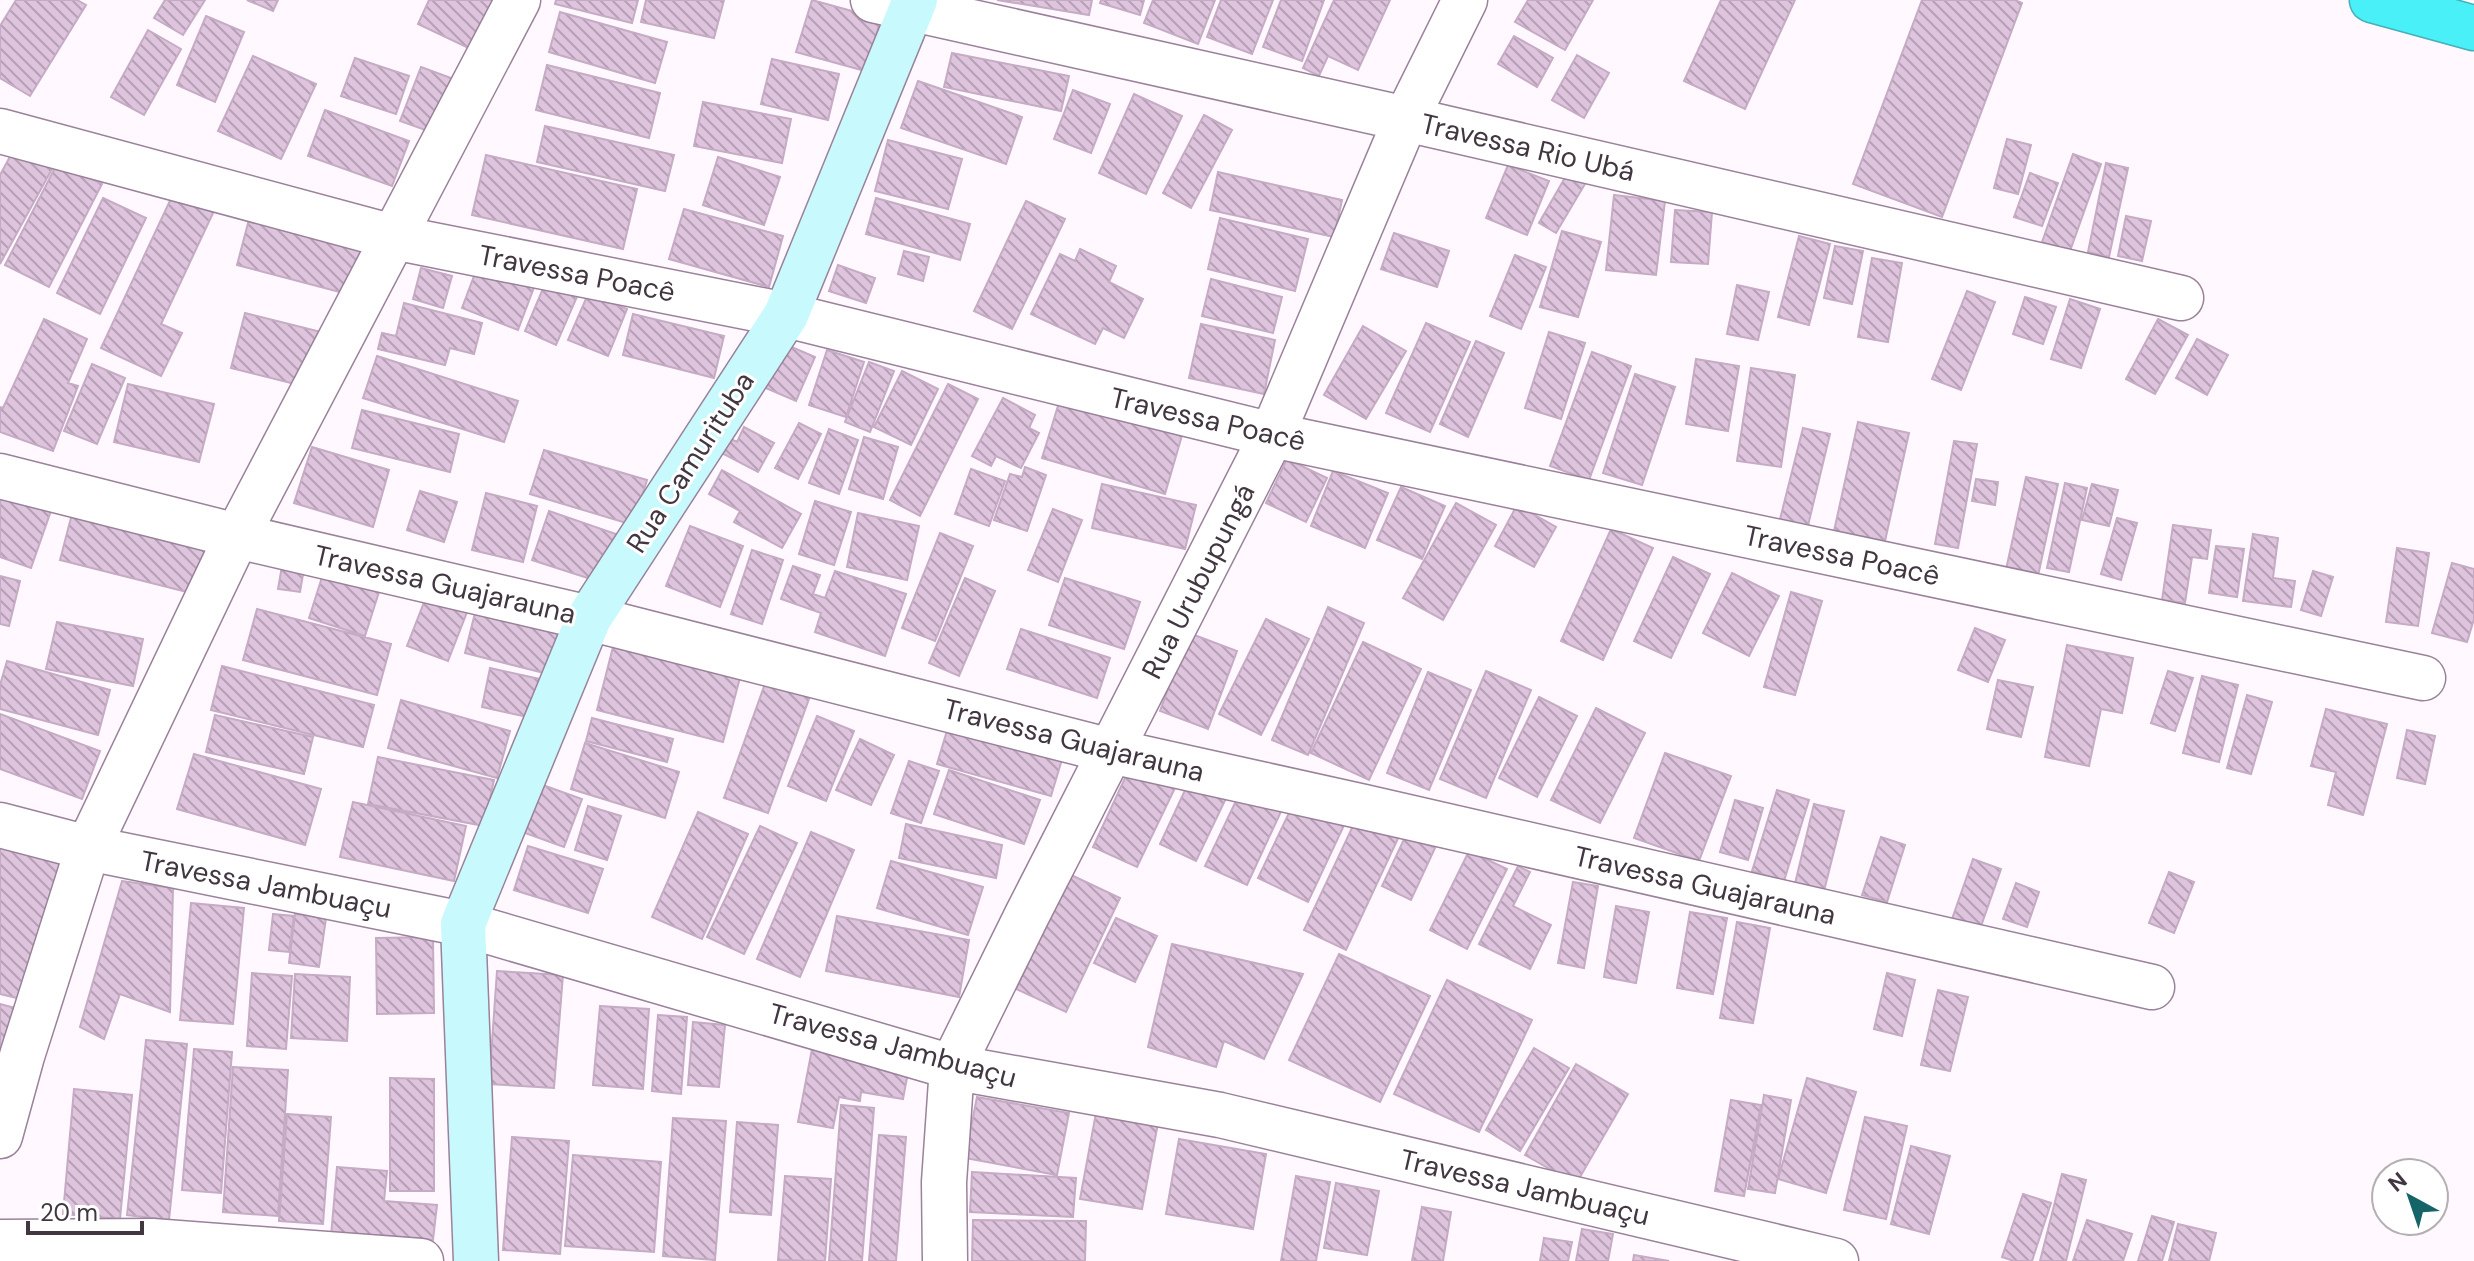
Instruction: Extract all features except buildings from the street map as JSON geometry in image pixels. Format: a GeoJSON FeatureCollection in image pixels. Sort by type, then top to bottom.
{"type":"FeatureCollection","features":[{"type":"Feature","properties":{"kind":"highway"},"geometry":{"type":"LineString","coordinates":[[2372,0],[2474,28]]}},
{"type":"Feature","properties":{"kind":"street"},"geometry":{"type":"LineString","coordinates":[[0,1136],[88,848],[237,536],[518,0]]}},
{"type":"Feature","properties":{"kind":"street","name":"Rua Urubupungá"},"geometry":{"type":"LineString","coordinates":[[952,1067],[1272,435],[1406,119],[1465,0]]}},
{"type":"Feature","properties":{"kind":"street","name":"Travessa Rio Ubá"},"geometry":{"type":"LineString","coordinates":[[900,3],[2181,298]]}},
{"type":"Feature","properties":{"kind":"street","name":"Rua Camurituba"},"geometry":{"type":"LineString","coordinates":[[463,924],[589,618],[786,315],[900,3]]}},
{"type":"Feature","properties":{"kind":"street","name":"Travessa Poacê"},"geometry":{"type":"LineString","coordinates":[[0,131],[393,237],[786,315],[1272,435],[2423,678]]}},
{"type":"Feature","properties":{"kind":"street","name":"Travessa Guajarauna"},"geometry":{"type":"LineString","coordinates":[[0,476],[237,536],[589,618],[1111,751],[2152,987]]}},
{"type":"Feature","properties":{"kind":"street","name":"Travessa Jambuaçu"},"geometry":{"type":"LineString","coordinates":[[0,825],[88,848],[463,924],[952,1067],[1220,1115],[1836,1261]]}},
{"type":"Feature","properties":{"kind":"street"},"geometry":{"type":"LineString","coordinates":[[463,924],[476,1261]]}},
{"type":"Feature","properties":{"kind":"street"},"geometry":{"type":"LineString","coordinates":[[945,1261],[944,1182],[952,1067]]}},
{"type":"Feature","properties":{"kind":"street"},"geometry":{"type":"LineString","coordinates":[[0,1242],[152,1241],[421,1261]]}}]}
